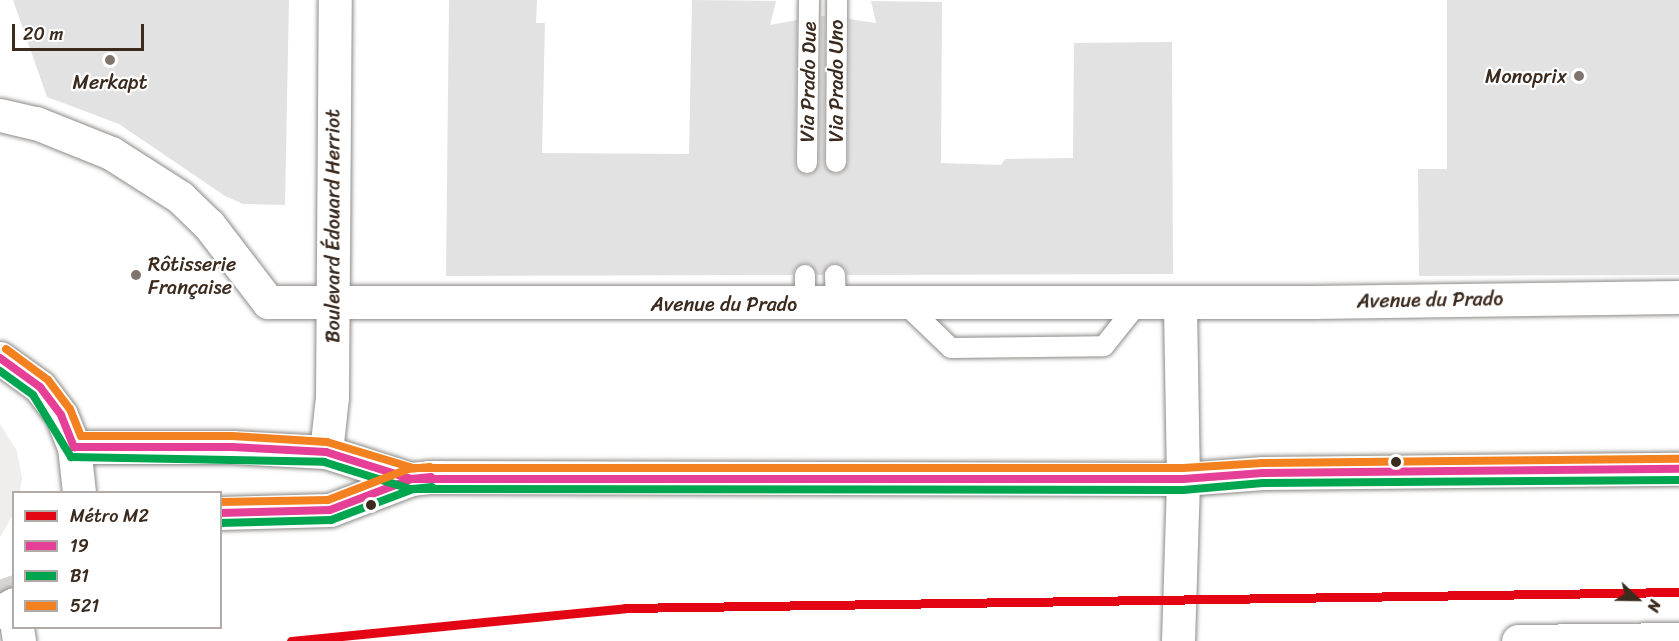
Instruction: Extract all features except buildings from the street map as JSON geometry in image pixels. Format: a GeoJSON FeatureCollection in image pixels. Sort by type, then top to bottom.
{"type":"FeatureCollection","features":[{"type":"Feature","properties":{"kind":"street","name":"Boulevard Édouard Herriot"},"geometry":{"type":"LineString","coordinates":[[326,452],[332,397],[335,0]]}},
{"type":"Feature","properties":{"kind":"street","name":"Avenue du Prado"},"geometry":{"type":"LineString","coordinates":[[0,116],[36,123],[111,153],[180,197],[209,225],[268,302],[333,303],[820,289],[903,303],[1679,297]]}},
{"type":"Feature","properties":{"kind":"street"},"geometry":{"type":"LineString","coordinates":[[1178,641],[1183,479],[1180,302]]}},
{"type":"Feature","properties":{"kind":"street"},"geometry":{"type":"LineString","coordinates":[[0,358],[40,387],[61,415],[74,447],[79,491]]}},
{"type":"Feature","properties":{"kind":"street"},"geometry":{"type":"LineString","coordinates":[[74,447],[232,447],[326,452],[411,479],[1183,479],[1263,473],[1679,469]]}},
{"type":"Feature","properties":{"kind":"street"},"geometry":{"type":"LineString","coordinates":[[222,513],[330,510],[411,479]]}},
{"type":"Feature","properties":{"kind":"street"},"geometry":{"type":"LineString","coordinates":[[1518,641],[1679,639]]}},
{"type":"Feature","properties":{"kind":"lane","name":"Via Prado Due"},"geometry":{"type":"LineString","coordinates":[[807,163],[809,0]]}},
{"type":"Feature","properties":{"kind":"lane","name":"Via Prado Uno"},"geometry":{"type":"LineString","coordinates":[[836,162],[837,0]]}},
{"type":"Feature","properties":{"kind":"lane"},"geometry":{"type":"LineString","coordinates":[[903,303],[951,348],[963,348],[1104,346],[1139,302]]}},
{"type":"Feature","properties":{"kind":"shaded area"},"geometry":{"type":"Polygon","coordinates":[[[0,424],[17,451],[22,478],[20,491],[12,491],[12,517],[0,537],[0,424]]]}},
{"type":"Feature","properties":{"kind":"tunnel"},"geometry":{"type":"LineString","coordinates":[[0,579],[12,612]]}},
{"type":"Feature","properties":{"kind":"metro line","name":"M2"},"geometry":{"type":"LineString","coordinates":[[291,641],[625,608],[1679,592]]}},
{"type":"Feature","properties":{"kind":"transit line","name":"521"},"geometry":{"type":"LineString","coordinates":[[6,349],[48,380],[70,409],[81,436],[232,436],[327,442],[413,468],[1183,468],[1263,463],[1679,459]]}},
{"type":"Feature","properties":{"kind":"transit line","name":"19"},"geometry":{"type":"LineString","coordinates":[[0,358],[40,387],[61,415],[74,447],[232,447],[326,452],[411,479],[1183,479],[1263,473],[1679,469]]}},
{"type":"Feature","properties":{"kind":"transit line","name":"B1"},"geometry":{"type":"LineString","coordinates":[[0,371],[33,395],[71,457],[324,462],[410,489],[1183,490],[1263,483],[1679,480]]}},
{"type":"Feature","properties":{"kind":"transit line","name":"521"},"geometry":{"type":"LineString","coordinates":[[222,502],[328,500],[408,469],[430,467]]}},
{"type":"Feature","properties":{"kind":"transit line","name":"19"},"geometry":{"type":"LineString","coordinates":[[222,513],[330,510],[411,479],[431,477]]}},
{"type":"Feature","properties":{"kind":"transit line","name":"B1"},"geometry":{"type":"LineString","coordinates":[[222,523],[331,520],[413,489],[432,487]]}},
{"type":"Feature","properties":{"kind":"place","name":"Merkapt"},"geometry":{"type":"Point","coordinates":[110,60]}},
{"type":"Feature","properties":{"kind":"place","name":"Monoprix"},"geometry":{"type":"Point","coordinates":[1579,76]}},
{"type":"Feature","properties":{"kind":"place","name":"Rôtisserie Française"},"geometry":{"type":"Point","coordinates":[136,275]}}]}
